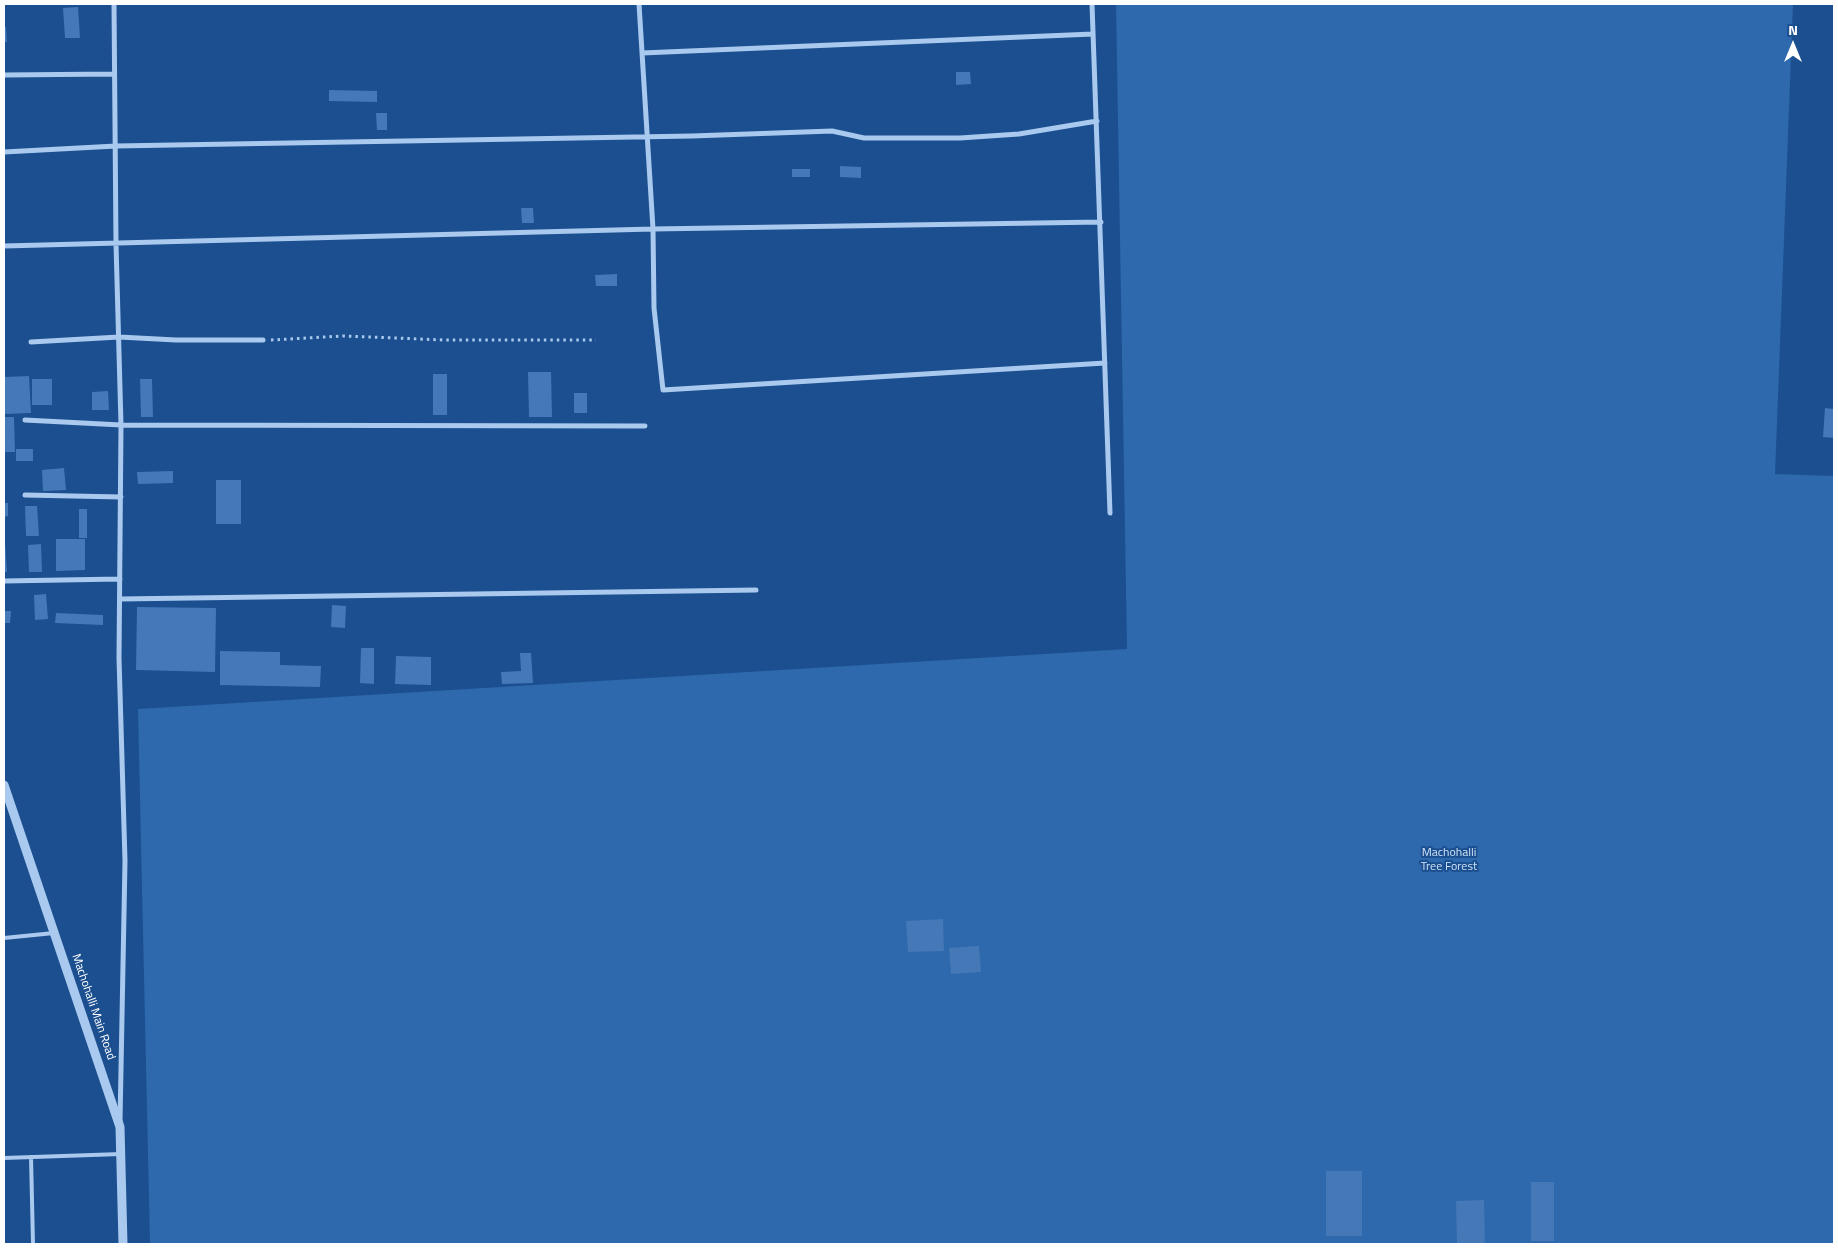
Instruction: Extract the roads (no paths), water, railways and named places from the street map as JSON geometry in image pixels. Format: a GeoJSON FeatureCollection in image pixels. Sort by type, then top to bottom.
{"type":"FeatureCollection","features":[{"type":"Feature","properties":{"kind":"street"},"geometry":{"type":"LineString","coordinates":[[114,4],[116,244],[121,425],[119,658],[125,861],[120,1127]]}},
{"type":"Feature","properties":{"kind":"street"},"geometry":{"type":"LineString","coordinates":[[639,4],[653,229],[654,308],[663,390],[1105,363]]}},
{"type":"Feature","properties":{"kind":"street"},"geometry":{"type":"LineString","coordinates":[[1092,4],[1110,513]]}},
{"type":"Feature","properties":{"kind":"street"},"geometry":{"type":"LineString","coordinates":[[642,53],[1093,34]]}},
{"type":"Feature","properties":{"kind":"street"},"geometry":{"type":"LineString","coordinates":[[4,75],[114,74]]}},
{"type":"Feature","properties":{"kind":"street"},"geometry":{"type":"LineString","coordinates":[[4,152],[116,146],[647,137],[832,131],[864,138],[960,138],[1018,134],[1097,121]]}},
{"type":"Feature","properties":{"kind":"street"},"geometry":{"type":"LineString","coordinates":[[4,246],[653,229],[1101,222]]}},
{"type":"Feature","properties":{"kind":"street"},"geometry":{"type":"LineString","coordinates":[[31,342],[119,337],[176,340],[263,340]]}},
{"type":"Feature","properties":{"kind":"street"},"geometry":{"type":"LineString","coordinates":[[25,420],[121,425],[645,426]]}},
{"type":"Feature","properties":{"kind":"street"},"geometry":{"type":"LineString","coordinates":[[25,496],[121,497]]}},
{"type":"Feature","properties":{"kind":"street"},"geometry":{"type":"LineString","coordinates":[[4,581],[120,579]]}},
{"type":"Feature","properties":{"kind":"street"},"geometry":{"type":"LineString","coordinates":[[120,599],[756,590]]}},
{"type":"Feature","properties":{"kind":"street","name":"Machohalli Main Road"},"geometry":{"type":"LineString","coordinates":[[4,785],[120,1127],[123,1244]]}},
{"type":"Feature","properties":{"kind":"lane"},"geometry":{"type":"LineString","coordinates":[[4,938],[54,934]]}},
{"type":"Feature","properties":{"kind":"lane"},"geometry":{"type":"LineString","coordinates":[[4,1158],[121,1154]]}},
{"type":"Feature","properties":{"kind":"lane"},"geometry":{"type":"LineString","coordinates":[[31,1157],[32,1244]]}},
{"type":"Feature","properties":{"kind":"park label","name":"Machohalli Tree Forest"},"geometry":{"type":"Point","coordinates":[1449,860]}}]}
